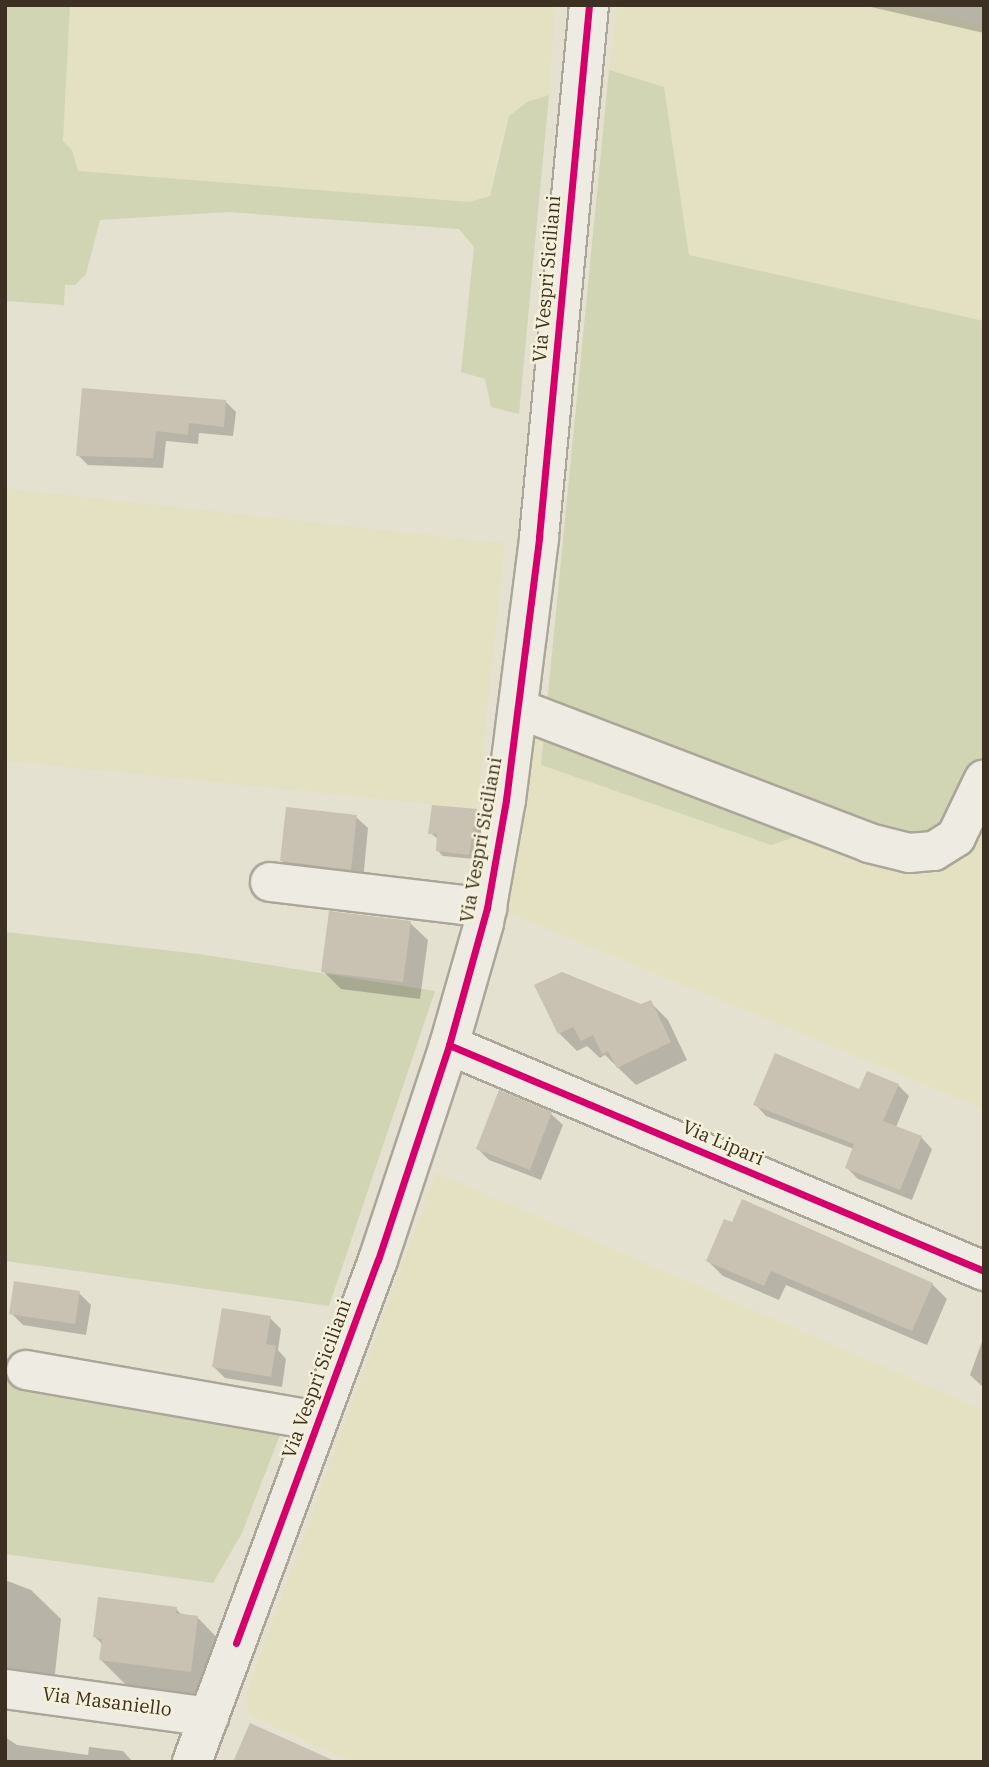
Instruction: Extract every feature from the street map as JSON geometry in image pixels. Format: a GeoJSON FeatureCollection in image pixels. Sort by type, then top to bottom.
{"type":"FeatureCollection","features":[{"type":"Feature","properties":{"kind":"street","name":"Via Vespri Siciliani"},"geometry":{"type":"LineString","coordinates":[[192,1762],[318,1421],[449,1045],[487,908],[519,709],[589,5]]}},
{"type":"Feature","properties":{"kind":"street"},"geometry":{"type":"LineString","coordinates":[[519,709],[535,712],[869,843],[909,853],[934,851],[956,837],[984,779]]}},
{"type":"Feature","properties":{"kind":"street"},"geometry":{"type":"LineString","coordinates":[[270,882],[487,908]]}},
{"type":"Feature","properties":{"kind":"street","name":"Via Lipari"},"geometry":{"type":"LineString","coordinates":[[449,1045],[984,1271]]}},
{"type":"Feature","properties":{"kind":"street","name":"Via Vespri Siciliani"},"geometry":{"type":"LineString","coordinates":[[26,1370],[318,1421]]}},
{"type":"Feature","properties":{"kind":"street","name":"Via Masaniello"},"geometry":{"type":"LineString","coordinates":[[5,1689],[209,1717]]}},
{"type":"Feature","properties":{"kind":"shaded area"},"geometry":{"type":"Polygon","coordinates":[[[70,5],[556,5],[549,95],[527,102],[499,144],[490,196],[470,202],[78,171],[72,150],[63,142],[70,5]]]}},
{"type":"Feature","properties":{"kind":"shaded area"},"geometry":{"type":"Polygon","coordinates":[[[617,5],[897,5],[984,25],[984,321],[689,255],[664,87],[609,70],[617,5]]]}},
{"type":"Feature","properties":{"kind":"shaded area"},"geometry":{"type":"Polygon","coordinates":[[[5,488],[505,543],[477,809],[5,761],[5,488]]]}},
{"type":"Feature","properties":{"kind":"shaded area"},"geometry":{"type":"Polygon","coordinates":[[[528,724],[984,803],[984,1109],[496,908],[528,724]]]}},
{"type":"Feature","properties":{"kind":"shaded area"},"geometry":{"type":"Polygon","coordinates":[[[436,1172],[984,1410],[984,1762],[351,1762],[249,1715],[246,1694],[436,1172]]]}},
{"type":"Feature","properties":{"kind":"green space"},"geometry":{"type":"Polygon","coordinates":[[[5,5],[70,5],[63,141],[72,150],[78,171],[470,202],[490,196],[509,116],[527,102],[549,95],[519,414],[491,407],[485,379],[461,372],[474,247],[459,229],[228,212],[100,220],[86,274],[75,285],[65,285],[64,305],[5,301],[5,5]]]}},
{"type":"Feature","properties":{"kind":"green space"},"geometry":{"type":"Polygon","coordinates":[[[609,70],[664,87],[689,255],[984,321],[984,756],[973,792],[953,829],[917,846],[836,823],[771,845],[541,765],[609,70]]]}},
{"type":"Feature","properties":{"kind":"green space"},"geometry":{"type":"Polygon","coordinates":[[[5,932],[199,954],[435,991],[329,1306],[5,1261],[5,932]]]}},
{"type":"Feature","properties":{"kind":"green space"},"geometry":{"type":"Polygon","coordinates":[[[5,1374],[285,1422],[242,1533],[213,1583],[5,1554],[5,1374]]]}},
{"type":"Feature","properties":{"kind":"building"},"geometry":{"type":"Polygon","coordinates":[[[82,388],[226,400],[224,427],[189,423],[188,435],[156,431],[153,458],[76,456],[82,388]]]}},
{"type":"Feature","properties":{"kind":"building"},"geometry":{"type":"Polygon","coordinates":[[[432,805],[477,809],[469,855],[436,851],[437,834],[428,834],[432,805]]]}},
{"type":"Feature","properties":{"kind":"building"},"geometry":{"type":"Polygon","coordinates":[[[286,807],[357,815],[351,870],[280,861],[286,807]]]}},
{"type":"Feature","properties":{"kind":"building"},"geometry":{"type":"Polygon","coordinates":[[[329,911],[411,921],[403,982],[321,972],[329,911]]]}},
{"type":"Feature","properties":{"kind":"building"},"geometry":{"type":"Polygon","coordinates":[[[562,972],[641,1004],[651,1000],[671,1042],[617,1068],[608,1051],[602,1054],[593,1035],[581,1041],[573,1027],[558,1034],[534,985],[562,972]]]}},
{"type":"Feature","properties":{"kind":"building"},"geometry":{"type":"Polygon","coordinates":[[[775,1053],[859,1089],[867,1071],[899,1084],[883,1121],[922,1136],[900,1190],[845,1168],[854,1144],[753,1105],[775,1053]]]}},
{"type":"Feature","properties":{"kind":"building"},"geometry":{"type":"Polygon","coordinates":[[[499,1090],[552,1112],[530,1170],[476,1149],[499,1090]]]}},
{"type":"Feature","properties":{"kind":"building"},"geometry":{"type":"Polygon","coordinates":[[[742,1199],[933,1283],[912,1331],[771,1271],[764,1286],[706,1261],[724,1219],[732,1222],[742,1199]]]}},
{"type":"Feature","properties":{"kind":"building"},"geometry":{"type":"Polygon","coordinates":[[[14,1281],[80,1291],[75,1324],[9,1314],[14,1281]]]}},
{"type":"Feature","properties":{"kind":"building"},"geometry":{"type":"Polygon","coordinates":[[[222,1308],[271,1316],[266,1344],[276,1346],[271,1377],[212,1367],[222,1308]]]}},
{"type":"Feature","properties":{"kind":"building"},"geometry":{"type":"Polygon","coordinates":[[[98,1597],[177,1607],[176,1613],[198,1616],[191,1672],[99,1660],[102,1639],[93,1637],[98,1597]]]}},
{"type":"Feature","properties":{"kind":"building"},"geometry":{"type":"Polygon","coordinates":[[[250,1723],[337,1762],[233,1762],[250,1723]]]}},
{"type":"Feature","properties":{"kind":"cycle path"},"geometry":{"type":"LineString","coordinates":[[236,1643],[378,1260],[449,1045],[487,908],[506,800],[539,537],[589,5]]}},
{"type":"Feature","properties":{"kind":"cycle path"},"geometry":{"type":"LineString","coordinates":[[449,1045],[984,1271]]}}]}
